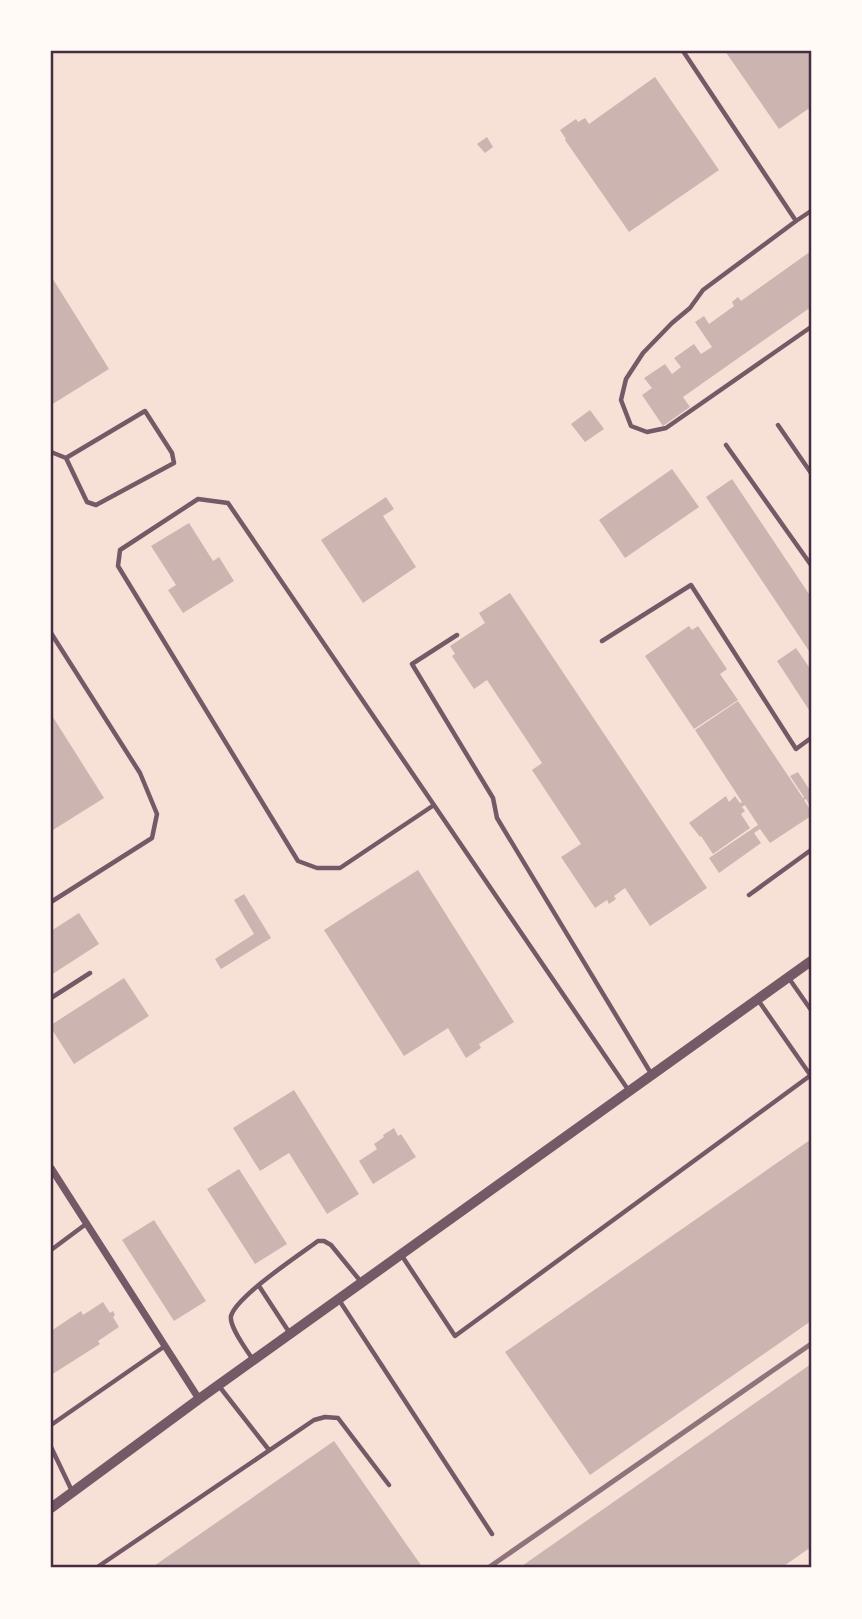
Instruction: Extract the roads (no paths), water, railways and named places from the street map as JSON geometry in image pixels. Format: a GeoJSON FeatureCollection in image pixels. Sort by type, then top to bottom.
{"type":"FeatureCollection","features":[{"type":"Feature","properties":{"kind":"street"},"geometry":{"type":"LineString","coordinates":[[51,1508],[811,961]]}},
{"type":"Feature","properties":{"kind":"street"},"geometry":{"type":"LineString","coordinates":[[51,1168],[199,1399]]}},
{"type":"Feature","properties":{"kind":"lane"},"geometry":{"type":"LineString","coordinates":[[683,51],[796,221]]}},
{"type":"Feature","properties":{"kind":"lane"},"geometry":{"type":"LineString","coordinates":[[811,211],[703,290],[690,308],[643,353],[626,379],[621,400],[631,426],[647,432],[666,428],[811,327]]}},
{"type":"Feature","properties":{"kind":"lane"},"geometry":{"type":"LineString","coordinates":[[51,452],[66,458],[87,502],[96,505],[174,463],[172,453],[145,411],[66,458]]}},
{"type":"Feature","properties":{"kind":"lane"},"geometry":{"type":"LineString","coordinates":[[778,425],[811,474]]}},
{"type":"Feature","properties":{"kind":"lane"},"geometry":{"type":"LineString","coordinates":[[726,445],[811,565]]}},
{"type":"Feature","properties":{"kind":"lane"},"geometry":{"type":"LineString","coordinates":[[434,805],[340,868],[317,868],[298,862],[118,566],[120,550],[198,499],[228,503],[630,1092]]}},
{"type":"Feature","properties":{"kind":"lane"},"geometry":{"type":"LineString","coordinates":[[602,641],[691,585],[796,749],[811,738]]}},
{"type":"Feature","properties":{"kind":"lane"},"geometry":{"type":"LineString","coordinates":[[51,633],[140,773],[156,814],[152,838],[51,902]]}},
{"type":"Feature","properties":{"kind":"lane"},"geometry":{"type":"LineString","coordinates":[[457,635],[412,664],[493,799],[497,818],[652,1076]]}},
{"type":"Feature","properties":{"kind":"lane"},"geometry":{"type":"LineString","coordinates":[[749,895],[811,850]]}},
{"type":"Feature","properties":{"kind":"lane"},"geometry":{"type":"LineString","coordinates":[[51,998],[90,973]]}},
{"type":"Feature","properties":{"kind":"lane"},"geometry":{"type":"LineString","coordinates":[[788,977],[811,1010]]}},
{"type":"Feature","properties":{"kind":"lane"},"geometry":{"type":"LineString","coordinates":[[401,1255],[455,1336],[811,1075],[757,1000]]}},
{"type":"Feature","properties":{"kind":"lane"},"geometry":{"type":"LineString","coordinates":[[51,1250],[87,1224]]}},
{"type":"Feature","properties":{"kind":"lane"},"geometry":{"type":"LineString","coordinates":[[254,1360],[232,1326],[231,1316],[242,1299],[318,1241],[331,1245],[362,1283]]}},
{"type":"Feature","properties":{"kind":"lane"},"geometry":{"type":"LineString","coordinates":[[259,1286],[290,1334]]}},
{"type":"Feature","properties":{"kind":"lane"},"geometry":{"type":"LineString","coordinates":[[339,1300],[492,1534]]}},
{"type":"Feature","properties":{"kind":"lane"},"geometry":{"type":"LineString","coordinates":[[51,1425],[165,1346]]}},
{"type":"Feature","properties":{"kind":"lane"},"geometry":{"type":"LineString","coordinates":[[219,1385],[269,1450]]}},
{"type":"Feature","properties":{"kind":"lane"},"geometry":{"type":"LineString","coordinates":[[96,1568],[314,1420],[338,1418],[389,1485]]}},
{"type":"Feature","properties":{"kind":"lane"},"geometry":{"type":"LineString","coordinates":[[51,1447],[72,1492]]}},
{"type":"Feature","properties":{"kind":"railway"},"geometry":{"type":"LineString","coordinates":[[488,1568],[811,1344]]}}]}
